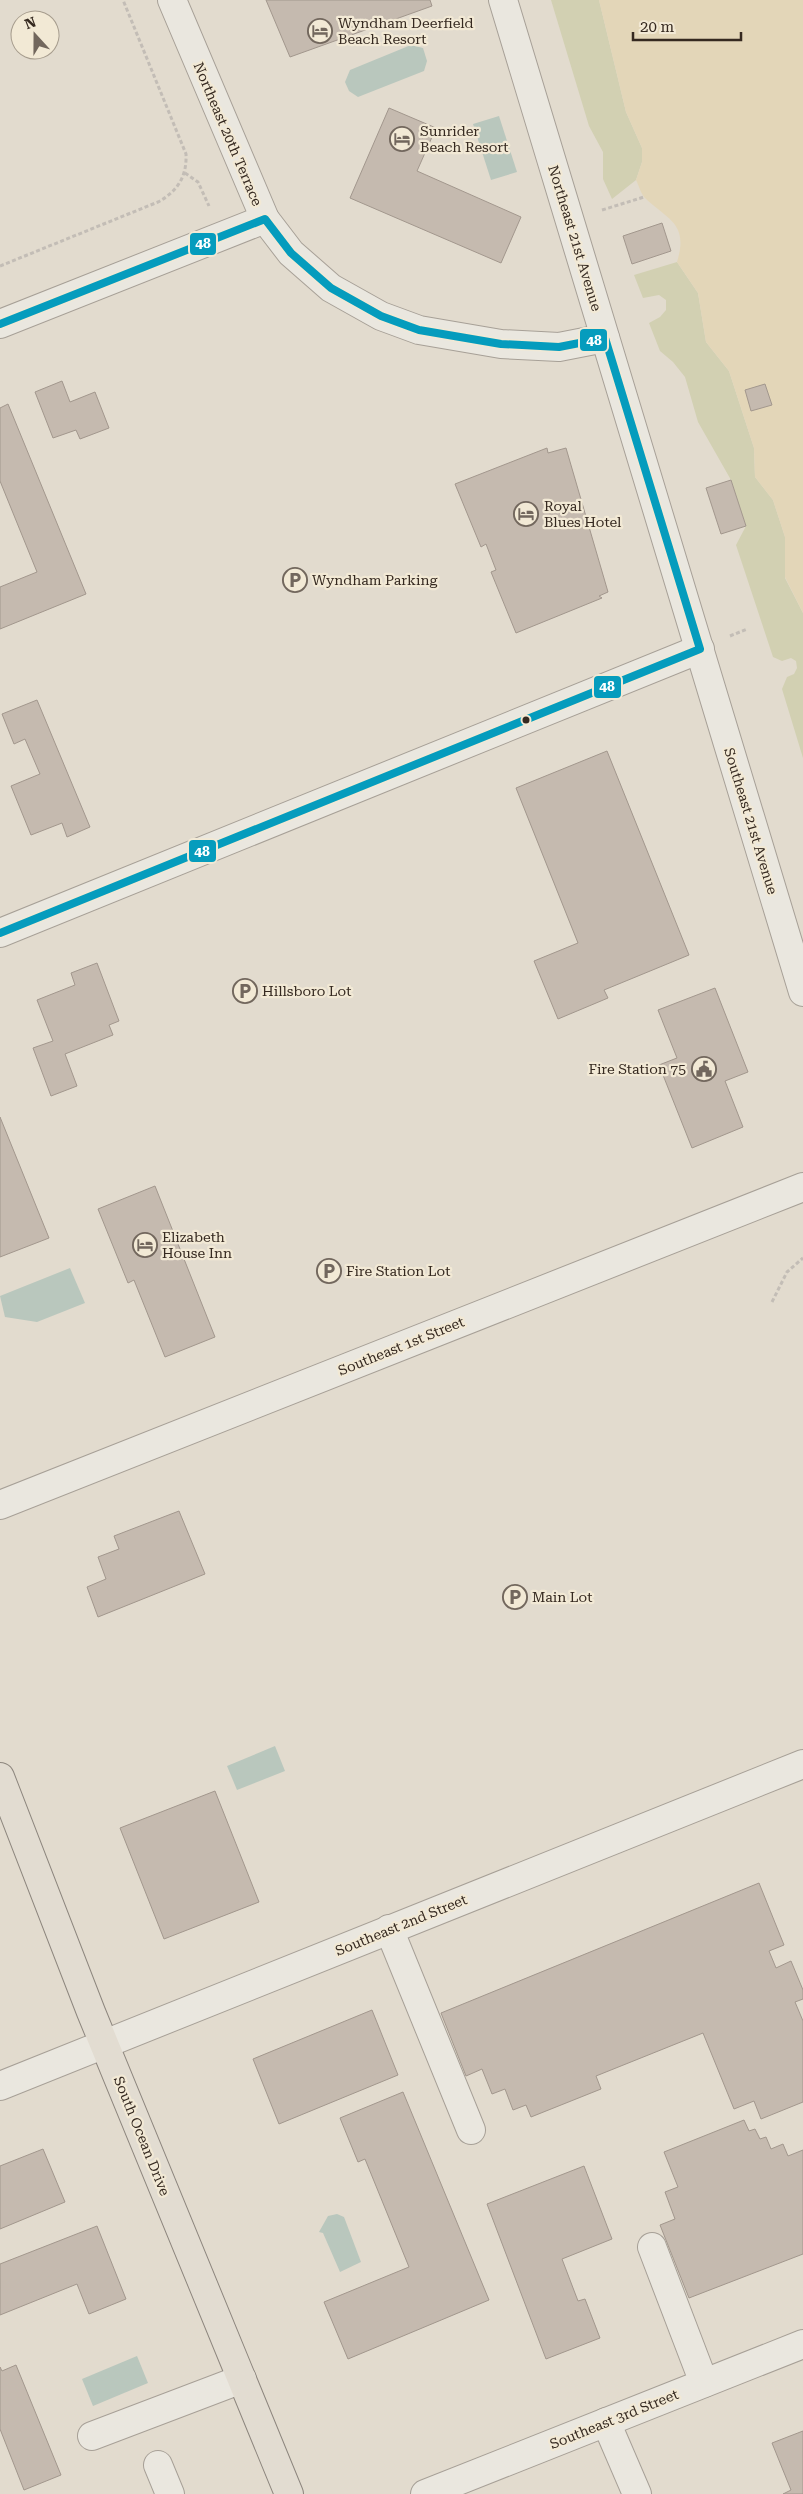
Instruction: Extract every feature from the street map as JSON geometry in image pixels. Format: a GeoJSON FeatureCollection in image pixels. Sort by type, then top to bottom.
{"type":"FeatureCollection","features":[{"type":"Feature","properties":{"kind":"main road","name":"South Ocean Drive"},"geometry":{"type":"LineString","coordinates":[[0,1776],[104,2043],[289,2494]]}},
{"type":"Feature","properties":{"kind":"street","name":"Northeast 20th Terrace"},"geometry":{"type":"LineString","coordinates":[[172,0],[265,219],[291,253],[325,282],[381,316],[419,330],[501,344],[559,346],[605,338]]}},
{"type":"Feature","properties":{"kind":"street","name":"Northeast 21st Avenue"},"geometry":{"type":"LineString","coordinates":[[502,0],[700,649]]}},
{"type":"Feature","properties":{"kind":"street"},"geometry":{"type":"LineString","coordinates":[[0,324],[265,219]]}},
{"type":"Feature","properties":{"kind":"street"},"geometry":{"type":"LineString","coordinates":[[0,933],[700,649]]}},
{"type":"Feature","properties":{"kind":"street","name":"Southeast 21st Avenue"},"geometry":{"type":"LineString","coordinates":[[700,649],[803,992]]}},
{"type":"Feature","properties":{"kind":"street","name":"Southeast 1st Street"},"geometry":{"type":"LineString","coordinates":[[0,1505],[803,1187]]}},
{"type":"Feature","properties":{"kind":"street","name":"Southeast 2nd Street"},"geometry":{"type":"LineString","coordinates":[[0,2086],[803,1764]]}},
{"type":"Feature","properties":{"kind":"street"},"geometry":{"type":"LineString","coordinates":[[389,1930],[471,2130]]}},
{"type":"Feature","properties":{"kind":"street"},"geometry":{"type":"LineString","coordinates":[[652,2247],[704,2383]]}},
{"type":"Feature","properties":{"kind":"street","name":"Southeast 3rd Street"},"geometry":{"type":"LineString","coordinates":[[425,2494],[803,2344]]}},
{"type":"Feature","properties":{"kind":"street"},"geometry":{"type":"LineString","coordinates":[[92,2436],[242,2379]]}},
{"type":"Feature","properties":{"kind":"street"},"geometry":{"type":"LineString","coordinates":[[606,2422],[637,2494]]}},
{"type":"Feature","properties":{"kind":"street"},"geometry":{"type":"LineString","coordinates":[[158,2465],[170,2494]]}},
{"type":"Feature","properties":{"kind":"path"},"geometry":{"type":"LineString","coordinates":[[0,266],[158,202],[174,190],[185,173],[186,154],[123,0]]}},
{"type":"Feature","properties":{"kind":"path"},"geometry":{"type":"LineString","coordinates":[[185,173],[198,182],[201,187],[220,237]]}},
{"type":"Feature","properties":{"kind":"path"},"geometry":{"type":"LineString","coordinates":[[602,210],[644,197]]}},
{"type":"Feature","properties":{"kind":"path"},"geometry":{"type":"LineString","coordinates":[[772,1302],[787,1272],[803,1258]]}},
{"type":"Feature","properties":{"kind":"shaded area"},"geometry":{"type":"Polygon","coordinates":[[[551,0],[599,0],[626,112],[642,148],[642,162],[636,180],[612,199],[603,179],[603,152],[589,126],[551,0]]]}},
{"type":"Feature","properties":{"kind":"shaded area"},"geometry":{"type":"Polygon","coordinates":[[[411,45],[423,48],[427,61],[424,71],[358,97],[349,91],[345,82],[350,70],[411,45]]]}},
{"type":"Feature","properties":{"kind":"shaded area"},"geometry":{"type":"Polygon","coordinates":[[[499,116],[517,172],[491,180],[473,124],[499,116]]]}},
{"type":"Feature","properties":{"kind":"shaded area"},"geometry":{"type":"Polygon","coordinates":[[[677,262],[698,293],[706,342],[729,371],[754,448],[755,477],[773,500],[785,537],[785,578],[803,613],[803,758],[782,689],[787,677],[794,674],[797,668],[796,661],[791,658],[782,661],[773,657],[736,545],[746,526],[731,480],[698,422],[685,377],[673,362],[660,351],[649,323],[660,317],[666,310],[666,300],[659,295],[643,298],[634,275],[677,262]]]}},
{"type":"Feature","properties":{"kind":"shaded area"},"geometry":{"type":"Polygon","coordinates":[[[70,1268],[85,1303],[37,1322],[5,1317],[0,1296],[70,1268]]]}},
{"type":"Feature","properties":{"kind":"shaded area"},"geometry":{"type":"Polygon","coordinates":[[[275,1746],[285,1771],[237,1790],[227,1766],[275,1746]]]}},
{"type":"Feature","properties":{"kind":"shaded area"},"geometry":{"type":"Polygon","coordinates":[[[337,2214],[344,2217],[361,2262],[340,2272],[323,2233],[319,2232],[328,2216],[337,2214]]]}},
{"type":"Feature","properties":{"kind":"shaded area"},"geometry":{"type":"Polygon","coordinates":[[[137,2356],[148,2383],[93,2406],[82,2379],[137,2356]]]}},
{"type":"Feature","properties":{"kind":"sand"},"geometry":{"type":"Polygon","coordinates":[[[599,0],[803,0],[803,613],[785,577],[785,537],[773,500],[755,477],[754,448],[729,371],[706,342],[698,293],[677,262],[680,249],[678,230],[644,196],[636,180],[642,162],[642,148],[626,112],[599,0]]]}},
{"type":"Feature","properties":{"kind":"building","name":"Wyndham Deerfield Beach Resort"},"geometry":{"type":"Polygon","coordinates":[[[266,0],[430,0],[432,6],[290,57],[266,0]]]}},
{"type":"Feature","properties":{"kind":"building"},"geometry":{"type":"Polygon","coordinates":[[[389,108],[436,128],[417,171],[521,217],[501,263],[350,198],[389,108]]]}},
{"type":"Feature","properties":{"kind":"building"},"geometry":{"type":"Polygon","coordinates":[[[662,223],[671,251],[632,264],[623,236],[662,223]]]}},
{"type":"Feature","properties":{"kind":"building"},"geometry":{"type":"Polygon","coordinates":[[[62,381],[70,402],[95,392],[109,428],[80,439],[76,430],[53,438],[35,392],[62,381]]]}},
{"type":"Feature","properties":{"kind":"building"},"geometry":{"type":"Polygon","coordinates":[[[765,384],[772,405],[751,411],[745,390],[765,384]]]}},
{"type":"Feature","properties":{"kind":"building"},"geometry":{"type":"Polygon","coordinates":[[[8,404],[86,594],[0,629],[0,587],[37,572],[0,481],[0,408],[8,404]]]}},
{"type":"Feature","properties":{"kind":"building","name":"Royal Blues Hotel"},"geometry":{"type":"Polygon","coordinates":[[[547,448],[548,453],[566,448],[608,592],[599,596],[602,598],[516,633],[491,572],[496,570],[486,544],[481,547],[455,484],[547,448]]]}},
{"type":"Feature","properties":{"kind":"building"},"geometry":{"type":"Polygon","coordinates":[[[731,480],[746,526],[721,534],[706,488],[731,480]]]}},
{"type":"Feature","properties":{"kind":"building"},"geometry":{"type":"Polygon","coordinates":[[[37,700],[90,827],[67,837],[62,823],[31,835],[11,786],[40,774],[25,739],[14,744],[2,714],[37,700]]]}},
{"type":"Feature","properties":{"kind":"building"},"geometry":{"type":"Polygon","coordinates":[[[607,751],[689,955],[604,990],[608,998],[558,1019],[534,961],[578,943],[516,788],[607,751]]]}},
{"type":"Feature","properties":{"kind":"building"},"geometry":{"type":"Polygon","coordinates":[[[97,963],[119,1021],[109,1025],[113,1035],[65,1054],[77,1086],[51,1096],[33,1048],[53,1041],[37,1000],[75,985],[71,973],[97,963]]]}},
{"type":"Feature","properties":{"kind":"building","name":"Fire Station 75"},"geometry":{"type":"Polygon","coordinates":[[[715,988],[748,1072],[725,1081],[743,1127],[692,1148],[659,1065],[677,1058],[658,1010],[715,988]]]}},
{"type":"Feature","properties":{"kind":"building"},"geometry":{"type":"Polygon","coordinates":[[[0,1117],[49,1238],[0,1257],[0,1117]]]}},
{"type":"Feature","properties":{"kind":"building","name":"Elizabeth House Inn"},"geometry":{"type":"Polygon","coordinates":[[[155,1186],[215,1337],[165,1357],[134,1280],[128,1283],[98,1209],[155,1186]]]}},
{"type":"Feature","properties":{"kind":"building"},"geometry":{"type":"Polygon","coordinates":[[[179,1511],[205,1574],[98,1617],[87,1587],[106,1579],[98,1557],[119,1549],[114,1536],[179,1511]]]}},
{"type":"Feature","properties":{"kind":"building"},"geometry":{"type":"Polygon","coordinates":[[[215,1791],[259,1902],[164,1939],[120,1828],[215,1791]]]}},
{"type":"Feature","properties":{"kind":"building"},"geometry":{"type":"Polygon","coordinates":[[[759,1883],[784,1945],[769,1951],[776,1968],[791,1961],[803,1990],[803,1999],[795,2002],[803,2021],[803,2102],[761,2119],[754,2101],[734,2109],[703,2033],[596,2076],[601,2089],[531,2117],[526,2105],[513,2110],[505,2089],[492,2094],[482,2069],[466,2076],[441,2013],[759,1883]]]}},
{"type":"Feature","properties":{"kind":"building"},"geometry":{"type":"Polygon","coordinates":[[[372,2010],[398,2075],[279,2124],[253,2059],[372,2010]]]}},
{"type":"Feature","properties":{"kind":"building"},"geometry":{"type":"Polygon","coordinates":[[[403,2092],[489,2300],[348,2359],[324,2302],[409,2267],[365,2159],[358,2162],[340,2118],[403,2092]]]}},
{"type":"Feature","properties":{"kind":"building"},"geometry":{"type":"Polygon","coordinates":[[[744,2120],[749,2131],[755,2129],[760,2139],[766,2137],[771,2149],[783,2144],[788,2156],[803,2150],[803,2254],[689,2298],[660,2225],[675,2219],[665,2192],[678,2187],[664,2152],[744,2120]]]}},
{"type":"Feature","properties":{"kind":"building"},"geometry":{"type":"Polygon","coordinates":[[[43,2149],[65,2202],[0,2229],[0,2166],[43,2149]]]}},
{"type":"Feature","properties":{"kind":"building"},"geometry":{"type":"Polygon","coordinates":[[[584,2166],[612,2239],[562,2259],[578,2301],[585,2299],[600,2338],[546,2359],[487,2204],[584,2166]]]}},
{"type":"Feature","properties":{"kind":"building"},"geometry":{"type":"Polygon","coordinates":[[[97,2226],[126,2299],[89,2314],[77,2284],[0,2315],[0,2264],[97,2226]]]}},
{"type":"Feature","properties":{"kind":"building"},"geometry":{"type":"Polygon","coordinates":[[[16,2365],[61,2475],[24,2490],[0,2429],[0,2367],[2,2371],[16,2365]]]}},
{"type":"Feature","properties":{"kind":"building"},"geometry":{"type":"Polygon","coordinates":[[[803,2431],[803,2494],[783,2494],[791,2490],[772,2443],[803,2431]]]}},
{"type":"Feature","properties":{"kind":"transit line","name":"48"},"geometry":{"type":"LineString","coordinates":[[0,324],[265,219],[291,253],[331,288],[381,316],[419,330],[501,344],[559,347],[605,338],[700,649],[0,933]]}},
{"type":"Feature","properties":{"kind":"place","name":"Wyndham Deerfield Beach Resort"},"geometry":{"type":"Point","coordinates":[320,31]}},
{"type":"Feature","properties":{"kind":"place","name":"Sunrider Beach Resort"},"geometry":{"type":"Point","coordinates":[402,139]}},
{"type":"Feature","properties":{"kind":"place","name":"Royal Blues Hotel"},"geometry":{"type":"Point","coordinates":[526,514]}},
{"type":"Feature","properties":{"kind":"place","name":"Wyndham Parking"},"geometry":{"type":"Point","coordinates":[295,580]}},
{"type":"Feature","properties":{"kind":"place","name":"Hillsboro Lot"},"geometry":{"type":"Point","coordinates":[245,991]}},
{"type":"Feature","properties":{"kind":"place","name":"Fire Station 75"},"geometry":{"type":"Point","coordinates":[704,1069]}},
{"type":"Feature","properties":{"kind":"place","name":"Elizabeth House Inn"},"geometry":{"type":"Point","coordinates":[145,1245]}},
{"type":"Feature","properties":{"kind":"place","name":"Fire Station Lot"},"geometry":{"type":"Point","coordinates":[329,1271]}},
{"type":"Feature","properties":{"kind":"place","name":"Main Lot"},"geometry":{"type":"Point","coordinates":[515,1597]}}]}
